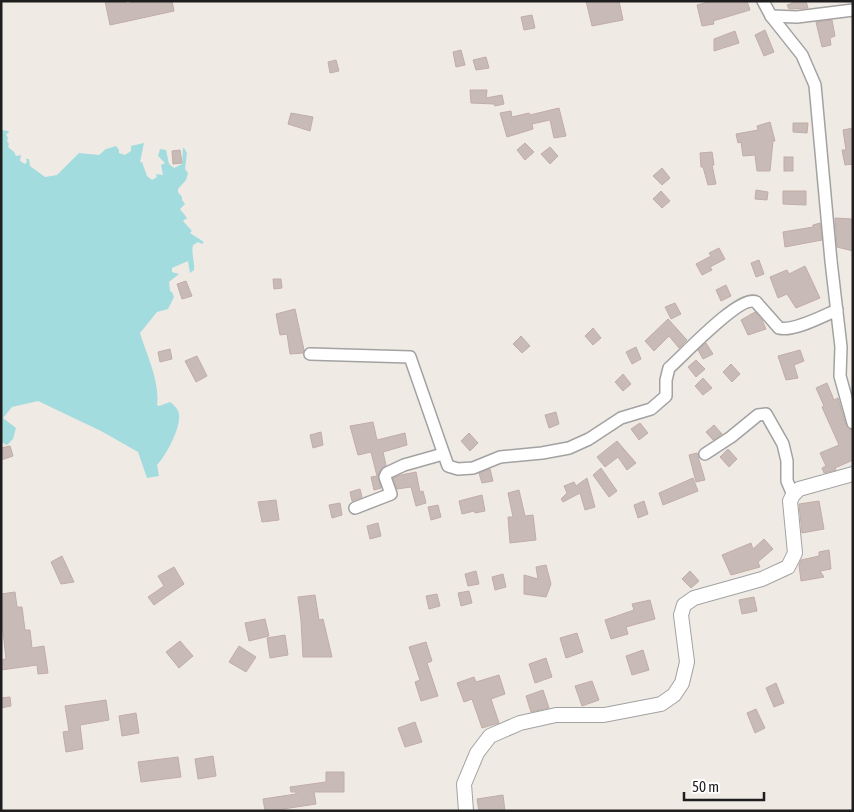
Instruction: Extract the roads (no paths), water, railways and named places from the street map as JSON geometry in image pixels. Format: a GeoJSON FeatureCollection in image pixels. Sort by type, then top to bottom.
{"type":"FeatureCollection","features":[{"type":"Feature","properties":{"kind":"street"},"geometry":{"type":"LineString","coordinates":[[763,1],[771,16],[802,55],[815,85],[841,347],[840,376],[853,422]]}},
{"type":"Feature","properties":{"kind":"street"},"geometry":{"type":"LineString","coordinates":[[771,16],[797,17],[853,10]]}},
{"type":"Feature","properties":{"kind":"street"},"geometry":{"type":"LineString","coordinates":[[310,354],[410,358],[448,466],[458,469],[473,468],[500,457],[542,454],[568,448],[589,439],[621,418],[651,409],[666,396],[666,380],[669,368],[727,313],[746,301],[752,300],[756,302],[779,328],[784,330],[836,310]]}},
{"type":"Feature","properties":{"kind":"street"},"geometry":{"type":"LineString","coordinates":[[705,454],[731,437],[758,415],[766,414],[783,444],[787,461],[787,482],[793,495]]}},
{"type":"Feature","properties":{"kind":"street"},"geometry":{"type":"LineString","coordinates":[[355,508],[391,494],[386,477],[387,473],[404,465],[443,454]]}},
{"type":"Feature","properties":{"kind":"street"},"geometry":{"type":"LineString","coordinates":[[466,811],[464,784],[476,753],[490,736],[520,723],[556,715],[604,715],[661,704],[674,695],[682,683],[686,662],[681,615],[684,605],[694,598],[762,579],[788,567],[795,553],[790,501],[793,495],[799,490],[853,474]]}},
{"type":"Feature","properties":{"kind":"water"},"geometry":{"type":"Polygon","coordinates":[[[2,130],[8,131],[9,133],[6,134],[8,147],[16,156],[21,155],[20,161],[25,164],[27,162],[26,159],[29,159],[30,166],[45,177],[57,175],[79,153],[99,155],[106,149],[116,146],[119,153],[125,155],[131,151],[131,146],[144,143],[140,162],[142,162],[147,176],[152,180],[157,177],[156,174],[163,175],[161,165],[165,163],[158,156],[160,149],[166,150],[169,164],[174,168],[182,164],[183,148],[187,153],[185,169],[188,173],[186,180],[178,189],[185,204],[180,209],[187,218],[183,221],[192,231],[190,233],[204,242],[202,244],[198,242],[193,245],[194,270],[190,273],[188,261],[172,268],[172,272],[179,274],[169,282],[170,291],[174,297],[168,309],[157,312],[140,333],[155,378],[157,405],[170,402],[177,409],[179,416],[179,423],[173,439],[157,465],[159,476],[147,478],[138,452],[101,431],[38,401],[12,407],[3,418],[16,428],[13,439],[7,445],[1,442],[2,130]]]}}]}
